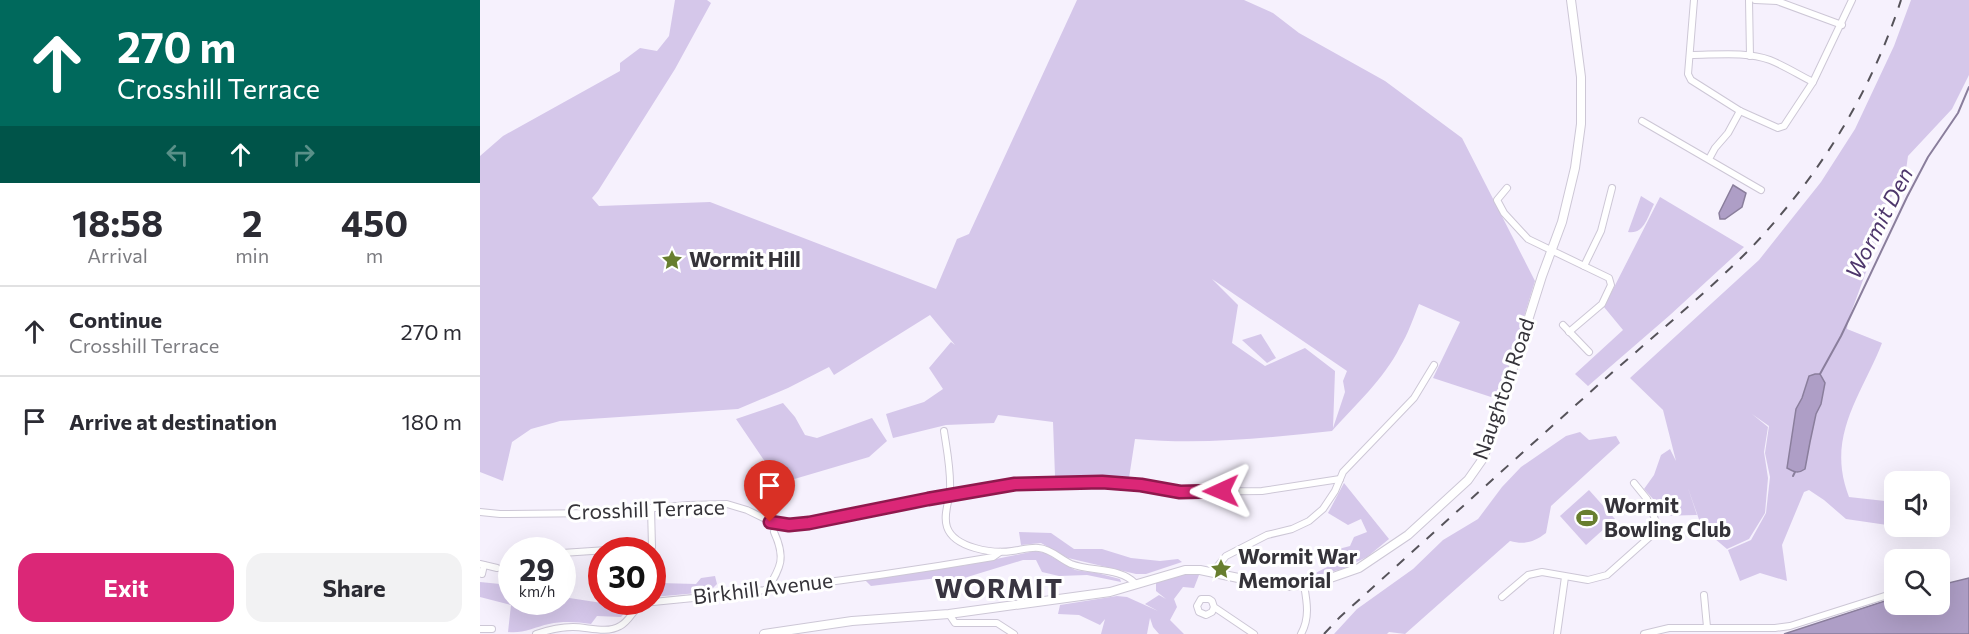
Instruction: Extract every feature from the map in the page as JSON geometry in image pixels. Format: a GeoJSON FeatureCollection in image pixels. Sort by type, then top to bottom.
{"type":"FeatureCollection","features":[{"type":"Feature","properties":{"kind":"main road","name":"Naughton Road"},"geometry":{"type":"LineString","coordinates":[[764,634],[852,621],[950,614],[1110,592],[1185,570],[1267,584],[1304,585],[1345,574],[1374,559],[1408,535],[1468,480],[1482,460],[1563,222],[1581,124],[1581,77],[1571,0]]}},
{"type":"Feature","properties":{"kind":"street"},"geometry":{"type":"LineString","coordinates":[[1694,0],[1688,74],[1691,80],[1740,111],[1774,128],[1784,126],[1813,82],[1852,0]]}},
{"type":"Feature","properties":{"kind":"street"},"geometry":{"type":"LineString","coordinates":[[1749,0],[1750,56]]}},
{"type":"Feature","properties":{"kind":"street"},"geometry":{"type":"LineString","coordinates":[[1755,0],[1777,1],[1842,25]]}},
{"type":"Feature","properties":{"kind":"street"},"geometry":{"type":"LineString","coordinates":[[1690,55],[1750,56],[1770,60],[1813,82]]}},
{"type":"Feature","properties":{"kind":"street"},"geometry":{"type":"LineString","coordinates":[[1708,159],[1728,133],[1740,111]]}},
{"type":"Feature","properties":{"kind":"street"},"geometry":{"type":"LineString","coordinates":[[1642,121],[1761,190]]}},
{"type":"Feature","properties":{"kind":"street"},"geometry":{"type":"LineString","coordinates":[[1507,188],[1497,200],[1504,213],[1528,239],[1553,246],[1584,266],[1609,278],[1611,285],[1602,304],[1569,332]]}},
{"type":"Feature","properties":{"kind":"street"},"geometry":{"type":"LineString","coordinates":[[1584,266],[1600,231],[1612,188]]}},
{"type":"Feature","properties":{"kind":"street"},"geometry":{"type":"LineString","coordinates":[[1563,325],[1589,352]]}},
{"type":"Feature","properties":{"kind":"street"},"geometry":{"type":"LineString","coordinates":[[1212,573],[1226,556],[1267,535],[1292,529],[1309,521],[1323,509],[1348,466],[1414,398],[1434,365]]}},
{"type":"Feature","properties":{"kind":"street"},"geometry":{"type":"LineString","coordinates":[[944,431],[950,464],[947,527],[958,541],[968,546],[1000,552],[1042,548],[1069,563],[1128,578],[1132,585]]}},
{"type":"Feature","properties":{"kind":"street","name":"Crosshill Terrace"},"geometry":{"type":"LineString","coordinates":[[480,512],[500,514],[601,513],[727,504],[740,507],[778,525],[789,525],[1015,484],[1102,482],[1141,485],[1180,492],[1215,492],[1262,491],[1340,479]]}},
{"type":"Feature","properties":{"kind":"street"},"geometry":{"type":"LineString","coordinates":[[1502,597],[1528,575],[1542,572],[1588,580],[1607,575],[1653,534],[1656,522],[1647,499],[1634,483]]}},
{"type":"Feature","properties":{"kind":"street"},"geometry":{"type":"LineString","coordinates":[[576,552],[652,547],[651,508]]}},
{"type":"Feature","properties":{"kind":"street"},"geometry":{"type":"LineString","coordinates":[[767,590],[776,575],[782,557],[781,546],[774,532]]}},
{"type":"Feature","properties":{"kind":"street","name":"Birkhill Avenue"},"geometry":{"type":"LineString","coordinates":[[536,634],[554,628],[571,627],[609,630],[625,623],[637,606],[643,603],[921,570],[993,557],[1000,552]]}},
{"type":"Feature","properties":{"kind":"street"},"geometry":{"type":"LineString","coordinates":[[482,574],[482,565],[496,568]]}},
{"type":"Feature","properties":{"kind":"street"},"geometry":{"type":"LineString","coordinates":[[1557,634],[1564,577]]}},
{"type":"Feature","properties":{"kind":"street"},"geometry":{"type":"LineString","coordinates":[[1301,634],[1305,628],[1308,611],[1304,585]]}},
{"type":"Feature","properties":{"kind":"street"},"geometry":{"type":"LineString","coordinates":[[1704,595],[1707,627]]}},
{"type":"Feature","properties":{"kind":"street"},"geometry":{"type":"LineString","coordinates":[[1644,634],[1669,628],[1791,626],[1884,596]]}},
{"type":"Feature","properties":{"kind":"street"},"geometry":{"type":"LineString","coordinates":[[1214,607],[1254,634]]}},
{"type":"Feature","properties":{"kind":"street"},"geometry":{"type":"LineString","coordinates":[[950,614],[955,623],[997,623],[1014,634]]}},
{"type":"Feature","properties":{"kind":"street"},"geometry":{"type":"LineString","coordinates":[[480,629],[492,629]]}},
{"type":"Feature","properties":{"kind":"shaded area"},"geometry":{"type":"Polygon","coordinates":[[[675,0],[707,0],[711,3],[675,69],[592,198],[599,206],[710,202],[936,289],[957,239],[969,234],[1077,0],[1244,0],[1273,13],[1299,33],[1385,81],[1462,138],[1535,281],[1502,388],[1491,397],[1433,378],[1460,322],[1419,304],[1406,337],[1386,370],[1332,431],[1209,441],[1135,439],[1129,478],[1055,476],[1053,422],[998,415],[994,423],[946,425],[893,438],[886,414],[924,402],[943,389],[929,368],[951,342],[955,345],[930,315],[834,375],[829,367],[788,388],[738,409],[560,421],[531,429],[512,442],[503,481],[480,472],[480,156],[503,136],[620,71],[620,63],[640,48],[657,51],[669,36],[675,0]],[[1212,279],[1238,305],[1232,343],[1265,366],[1305,348],[1335,371],[1333,428],[1345,392],[1343,381],[1347,371],[1212,279]]]}},
{"type":"Feature","properties":{"kind":"shaded area"},"geometry":{"type":"Polygon","coordinates":[[[1911,0],[1969,0],[1969,75],[1952,109],[1908,156],[1905,177],[1885,206],[1881,231],[1848,321],[1847,329],[1882,343],[1848,420],[1843,436],[1842,470],[1849,497],[1884,501],[1884,525],[1846,519],[1809,490],[1804,492],[1782,545],[1787,581],[1760,573],[1740,581],[1728,550],[1751,540],[1766,513],[1770,477],[1765,453],[1769,426],[1752,414],[1768,427],[1764,452],[1768,478],[1765,513],[1749,539],[1727,549],[1702,528],[1688,488],[1697,515],[1659,516],[1654,500],[1644,489],[1654,475],[1661,455],[1670,449],[1676,461],[1663,410],[1630,378],[1759,260],[1821,182],[1855,129],[1894,46],[1911,0]]]}},
{"type":"Feature","properties":{"kind":"shaded area"},"geometry":{"type":"Polygon","coordinates":[[[1733,185],[1746,193],[1742,207],[1725,219],[1720,219],[1719,213],[1733,185]]]}},
{"type":"Feature","properties":{"kind":"shaded area"},"geometry":{"type":"Polygon","coordinates":[[[1641,196],[1654,204],[1642,228],[1628,232],[1641,196]]]}},
{"type":"Feature","properties":{"kind":"shaded area"},"geometry":{"type":"Polygon","coordinates":[[[1660,197],[1744,247],[1588,386],[1575,374],[1623,330],[1604,307],[1660,197]]]}},
{"type":"Feature","properties":{"kind":"shaded area"},"geometry":{"type":"Polygon","coordinates":[[[1261,334],[1276,358],[1267,363],[1242,340],[1261,334]]]}},
{"type":"Feature","properties":{"kind":"shaded area"},"geometry":{"type":"Polygon","coordinates":[[[1820,374],[1825,383],[1821,404],[1816,414],[1805,469],[1796,472],[1787,468],[1796,409],[1809,376],[1820,374]]]}},
{"type":"Feature","properties":{"kind":"shaded area"},"geometry":{"type":"Polygon","coordinates":[[[783,403],[795,417],[805,435],[817,438],[872,418],[887,441],[869,457],[791,480],[768,466],[736,419],[783,403]]]}},
{"type":"Feature","properties":{"kind":"shaded area"},"geometry":{"type":"Polygon","coordinates":[[[1580,432],[1589,440],[1616,436],[1620,443],[1551,506],[1546,533],[1529,542],[1510,541],[1405,634],[1389,632],[1387,634],[1334,634],[1357,609],[1413,569],[1443,540],[1478,519],[1502,487],[1521,467],[1566,436],[1580,432]]]}},
{"type":"Feature","properties":{"kind":"shaded area"},"geometry":{"type":"Polygon","coordinates":[[[1344,483],[1389,539],[1367,557],[1342,569],[1304,579],[1329,566],[1331,551],[1350,546],[1354,537],[1367,532],[1361,519],[1348,525],[1328,513],[1344,483]]]}},
{"type":"Feature","properties":{"kind":"shaded area","name":"Wormit Bowling Club"},"geometry":{"type":"Polygon","coordinates":[[[1589,490],[1615,519],[1586,545],[1560,516],[1589,490]]]}},
{"type":"Feature","properties":{"kind":"shaded area"},"geometry":{"type":"Polygon","coordinates":[[[1019,532],[1051,533],[1074,549],[1102,549],[1131,558],[1160,561],[1178,559],[1182,562],[1146,574],[1136,574],[1068,558],[1041,543],[1021,545],[1019,532]]]}},
{"type":"Feature","properties":{"kind":"shaded area"},"geometry":{"type":"Polygon","coordinates":[[[1035,551],[1045,553],[1075,570],[1120,579],[1121,582],[1087,575],[1059,576],[1042,572],[1036,560],[1023,560],[964,578],[946,577],[871,586],[864,579],[967,565],[1035,551]]]}},
{"type":"Feature","properties":{"kind":"shaded area"},"geometry":{"type":"Polygon","coordinates":[[[1183,574],[1199,575],[1194,588],[1183,587],[1174,599],[1177,607],[1170,620],[1184,634],[1159,634],[1150,618],[1147,634],[1101,634],[1105,619],[1100,625],[1079,615],[1058,614],[1060,605],[1117,596],[1127,597],[1158,611],[1145,604],[1159,595],[1166,599],[1156,591],[1156,583],[1183,574]]]}},
{"type":"Feature","properties":{"kind":"shaded area"},"geometry":{"type":"Polygon","coordinates":[[[715,576],[717,584],[709,592],[666,596],[666,583],[696,584],[701,578],[715,576]]]}},
{"type":"Feature","properties":{"kind":"shaded area"},"geometry":{"type":"Polygon","coordinates":[[[1969,578],[1969,634],[1784,634],[1884,601],[1884,615],[1950,615],[1950,583],[1969,578]]]}},
{"type":"Feature","properties":{"kind":"shaded area"},"geometry":{"type":"Polygon","coordinates":[[[480,582],[498,584],[498,602],[480,597],[480,582]]]}},
{"type":"Feature","properties":{"kind":"shaded area"},"geometry":{"type":"Polygon","coordinates":[[[576,599],[588,601],[588,615],[623,615],[621,617],[597,616],[591,624],[560,622],[523,631],[508,632],[510,615],[576,615],[576,599]]]}},
{"type":"Feature","properties":{"kind":"waterway","name":"Wormit Den"},"geometry":{"type":"LineString","coordinates":[[1820,374],[1841,336],[1907,197],[1928,157],[1958,113],[1969,87]]}},
{"type":"Feature","properties":{"kind":"waterway"},"geometry":{"type":"LineString","coordinates":[[1793,476],[1795,472]]}},
{"type":"Feature","properties":{"kind":"railway"},"geometry":{"type":"LineString","coordinates":[[1324,634],[1340,617],[1749,250],[1798,194],[1839,134],[1874,69],[1901,0]]}},
{"type":"Feature","properties":{"kind":"place","name":"Wormit Hill"},"geometry":{"type":"Point","coordinates":[672,260]}},
{"type":"Feature","properties":{"kind":"place","name":"Wormit Bowling Club"},"geometry":{"type":"Point","coordinates":[1587,518]}},
{"type":"Feature","properties":{"kind":"place","name":"Wormit War Memorial"},"geometry":{"type":"Point","coordinates":[1221,569]}},
{"type":"Feature","properties":{"kind":"district","name":"WORMIT"},"geometry":{"type":"Point","coordinates":[999,589]}},
{"type":"Feature","properties":{"kind":"route"},"geometry":{"type":"LineString","coordinates":[[770,522],[778,525],[809,523],[1015,484],[1102,482],[1141,485],[1180,492],[1221,491]]}}]}
